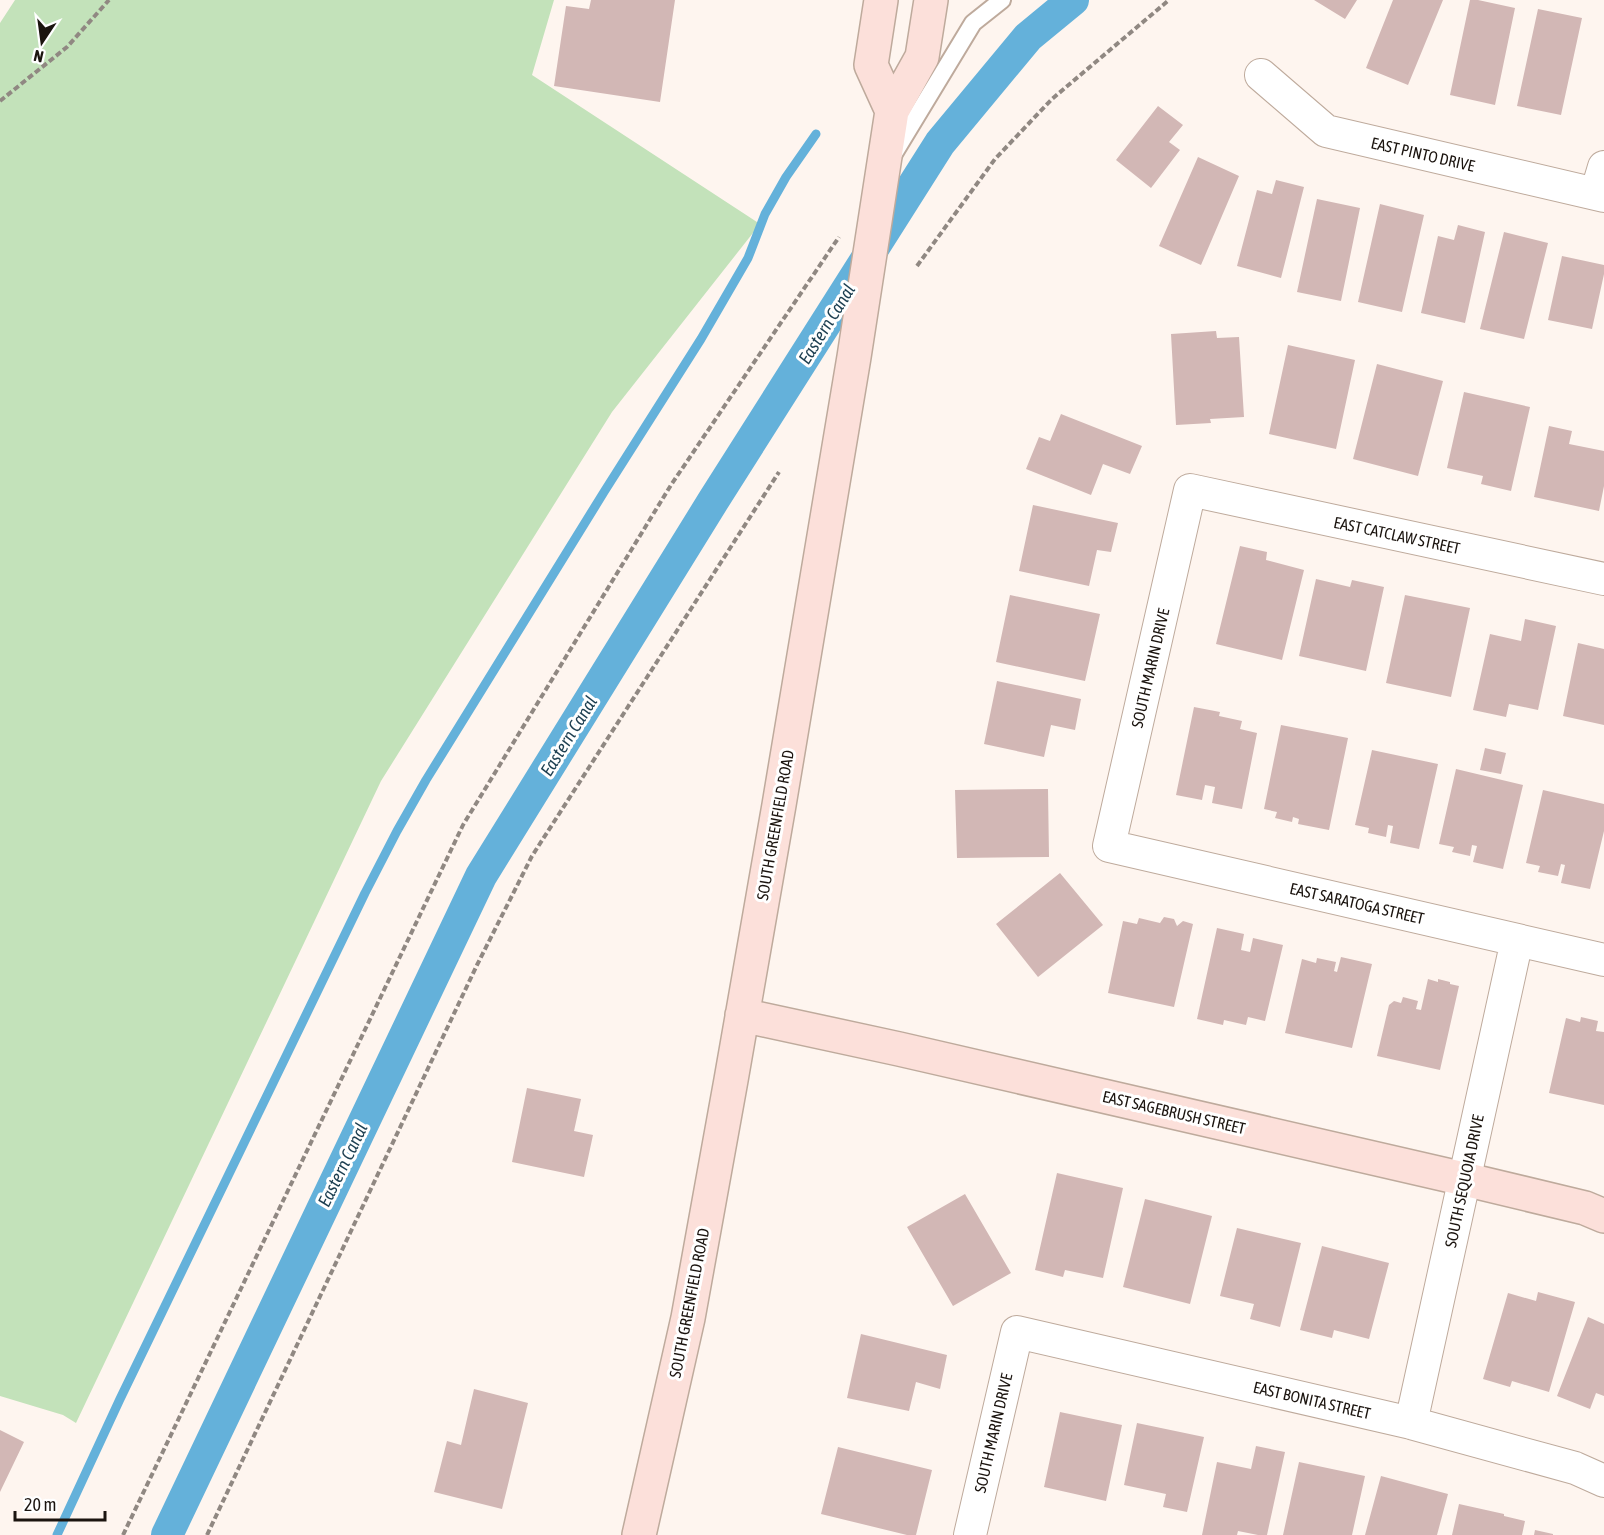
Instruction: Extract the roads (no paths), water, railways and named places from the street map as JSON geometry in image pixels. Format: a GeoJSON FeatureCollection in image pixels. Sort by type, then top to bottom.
{"type":"FeatureCollection","features":[{"type":"Feature","properties":{"kind":"main road"},"geometry":{"type":"LineString","coordinates":[[880,0],[871,65],[892,111]]}},
{"type":"Feature","properties":{"kind":"main road","name":"SOUTH GREENFIELD ROAD"},"geometry":{"type":"LineString","coordinates":[[639,1535],[688,1318],[742,1015],[854,357],[892,111],[922,57],[931,0]]}},
{"type":"Feature","properties":{"kind":"main road","name":"EAST SAGEBRUSH STREET"},"geometry":{"type":"LineString","coordinates":[[742,1015],[1464,1179],[1585,1208],[1604,1216]]}},
{"type":"Feature","properties":{"kind":"street","name":"EAST PINTO DRIVE"},"geometry":{"type":"LineString","coordinates":[[1261,75],[1326,131],[1601,186]]}},
{"type":"Feature","properties":{"kind":"street","name":"EAST CATCLAW STREET"},"geometry":{"type":"LineString","coordinates":[[1190,490],[1604,579]]}},
{"type":"Feature","properties":{"kind":"street","name":"SOUTH MARIN DRIVE"},"geometry":{"type":"LineString","coordinates":[[1109,846],[1190,490]]}},
{"type":"Feature","properties":{"kind":"street","name":"EAST SARATOGA STREET"},"geometry":{"type":"LineString","coordinates":[[1109,846],[1604,960]]}},
{"type":"Feature","properties":{"kind":"street","name":"SOUTH SEQUOIA DRIVE"},"geometry":{"type":"LineString","coordinates":[[1411,1423],[1517,940]]}},
{"type":"Feature","properties":{"kind":"street","name":"SOUTH MARIN DRIVE"},"geometry":{"type":"LineString","coordinates":[[970,1535],[1017,1332]]}},
{"type":"Feature","properties":{"kind":"street","name":"EAST BONITA STREET"},"geometry":{"type":"LineString","coordinates":[[1017,1332],[1411,1423],[1575,1468],[1604,1481]]}},
{"type":"Feature","properties":{"kind":"lane"},"geometry":{"type":"LineString","coordinates":[[881,182],[973,23],[1002,0]]}},
{"type":"Feature","properties":{"kind":"waterway","name":"Eastern Canal"},"geometry":{"type":"LineString","coordinates":[[167,1535],[481,876],[713,501],[940,143],[1028,37],[1073,0]]}},
{"type":"Feature","properties":{"kind":"waterway"},"geometry":{"type":"LineString","coordinates":[[57,1535],[120,1399],[397,831],[426,780],[701,339],[748,258],[765,214],[786,177],[816,134]]}}]}
